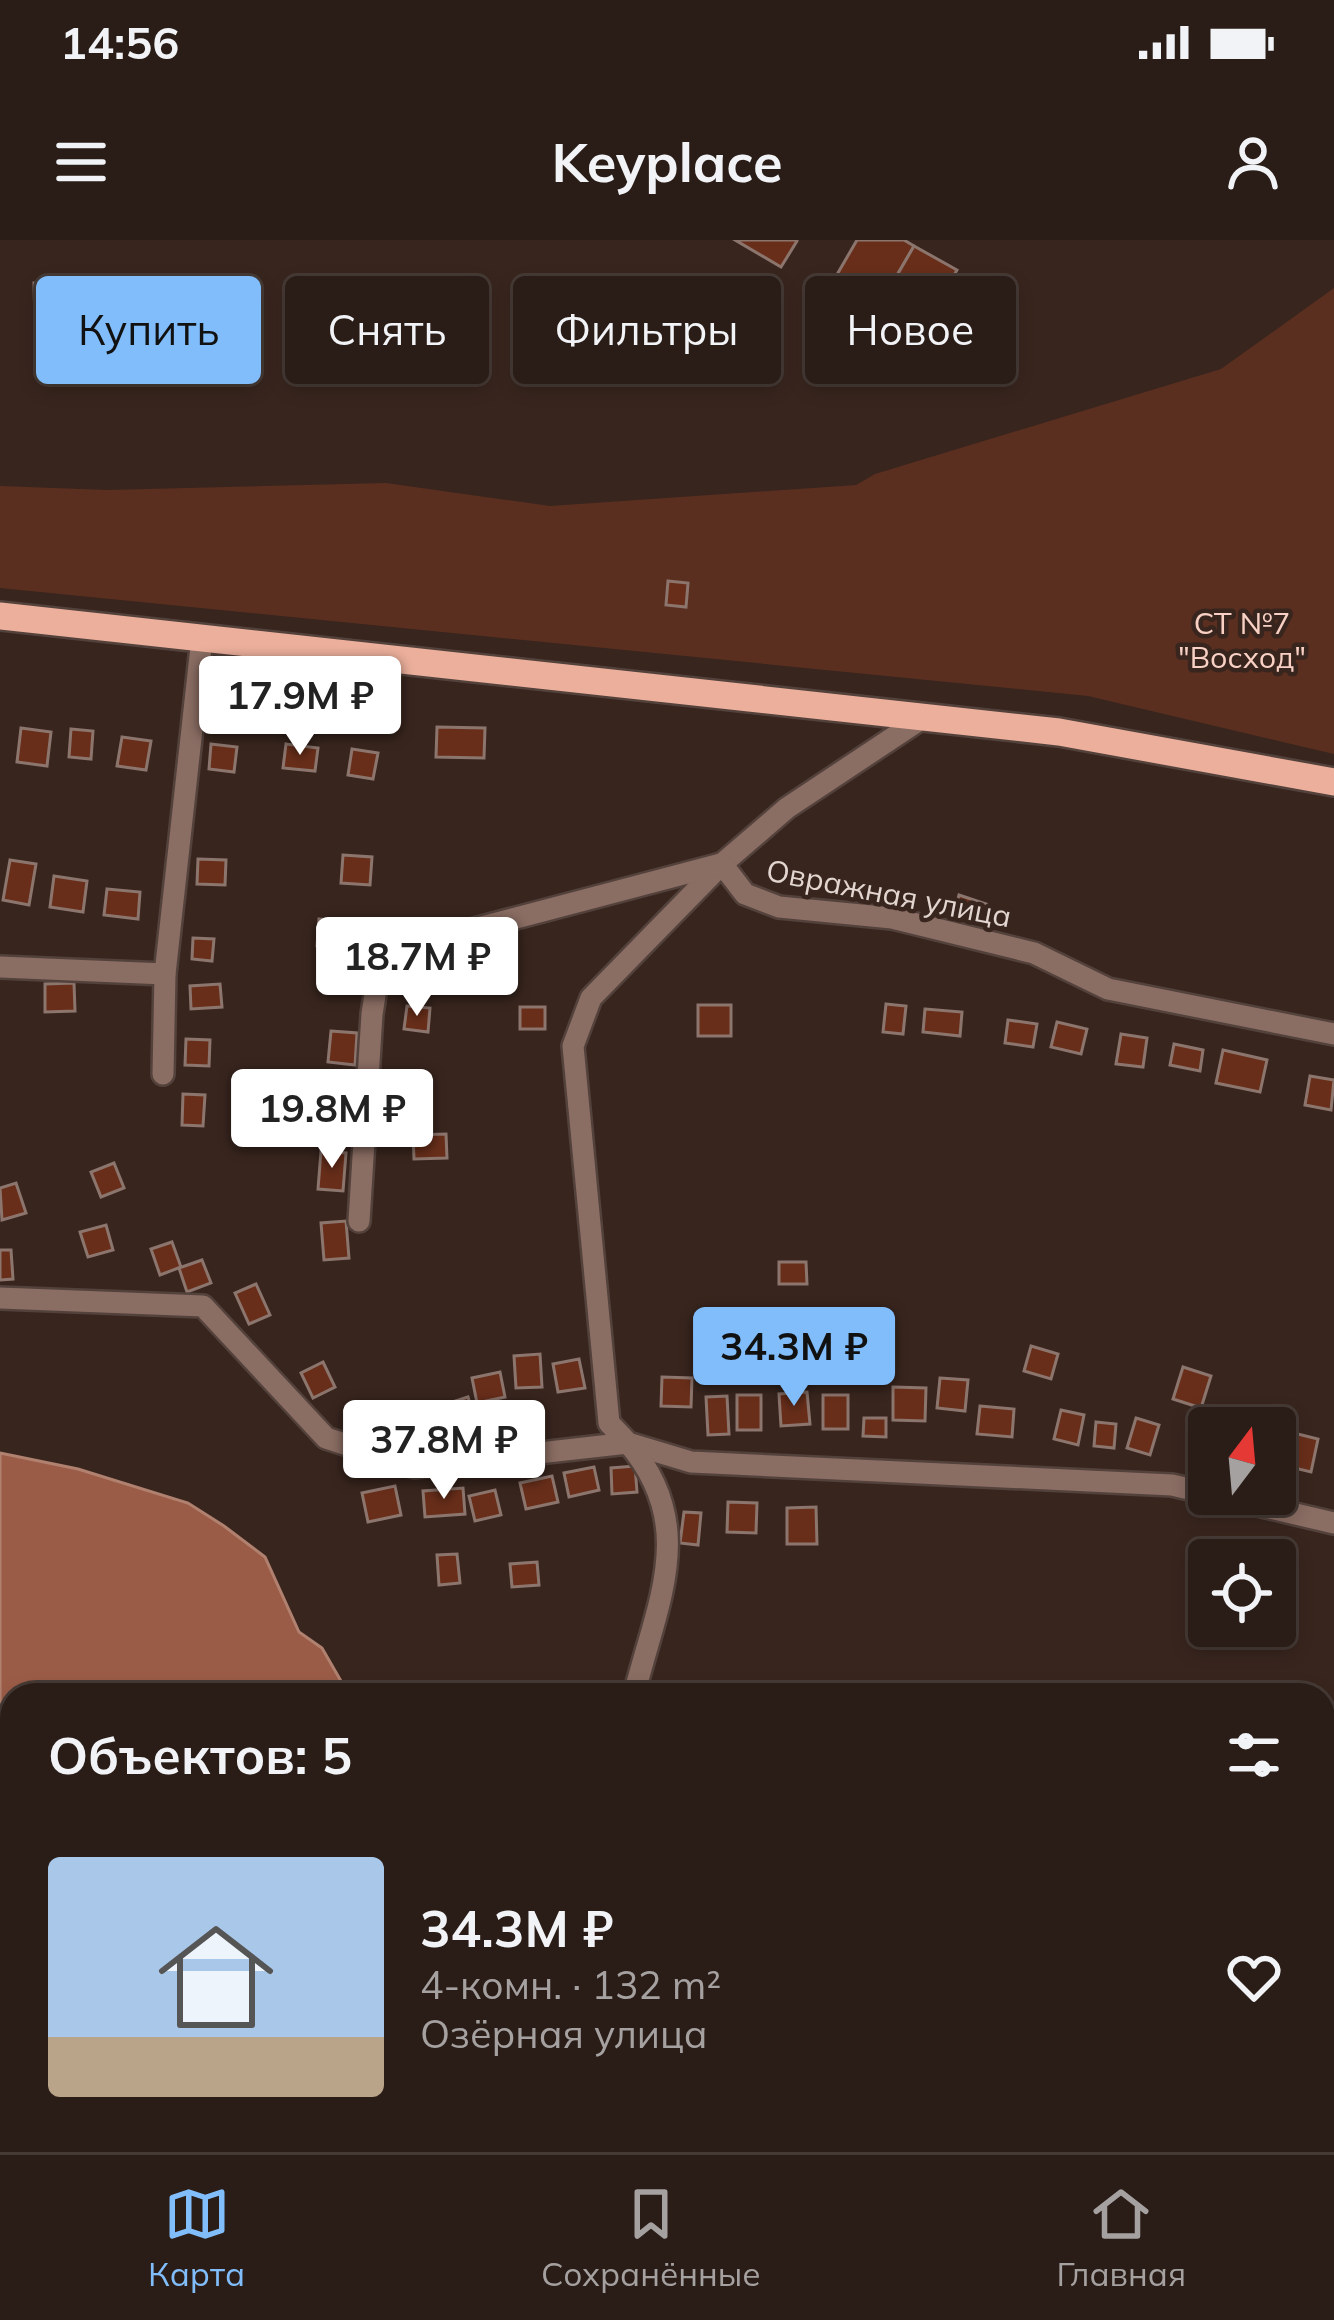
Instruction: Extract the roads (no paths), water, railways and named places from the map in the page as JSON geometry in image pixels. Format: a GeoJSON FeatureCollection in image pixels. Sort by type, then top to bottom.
{"type":"FeatureCollection","features":[{"type":"Feature","properties":{"kind":"main road"},"geometry":{"type":"LineString","coordinates":[[0,616],[1059,732],[1334,782]]}},
{"type":"Feature","properties":{"kind":"street"},"geometry":{"type":"LineString","coordinates":[[163,1074],[165,974],[202,638]]}},
{"type":"Feature","properties":{"kind":"street"},"geometry":{"type":"LineString","coordinates":[[637,1683],[667,1574],[671,1537],[652,1471],[610,1423],[573,1046],[591,998],[722,864],[787,808],[924,717]]}},
{"type":"Feature","properties":{"kind":"street"},"geometry":{"type":"LineString","coordinates":[[359,1221],[372,1015],[378,976],[388,958],[402,949],[722,864]]}},
{"type":"Feature","properties":{"kind":"street","name":"Овражная улица"},"geometry":{"type":"LineString","coordinates":[[722,864],[746,894],[779,907],[892,918],[1034,953],[1108,988],[1334,1034]]}},
{"type":"Feature","properties":{"kind":"street"},"geometry":{"type":"LineString","coordinates":[[0,968],[165,974]]}},
{"type":"Feature","properties":{"kind":"street"},"geometry":{"type":"LineString","coordinates":[[0,1298],[203,1306],[326,1438],[414,1467],[628,1443],[691,1462],[738,1466],[1172,1485],[1334,1523]]}},
{"type":"Feature","properties":{"kind":"park label","name":"СТ №7 \"Восход\""},"geometry":{"type":"Point","coordinates":[1242,640]}}]}
